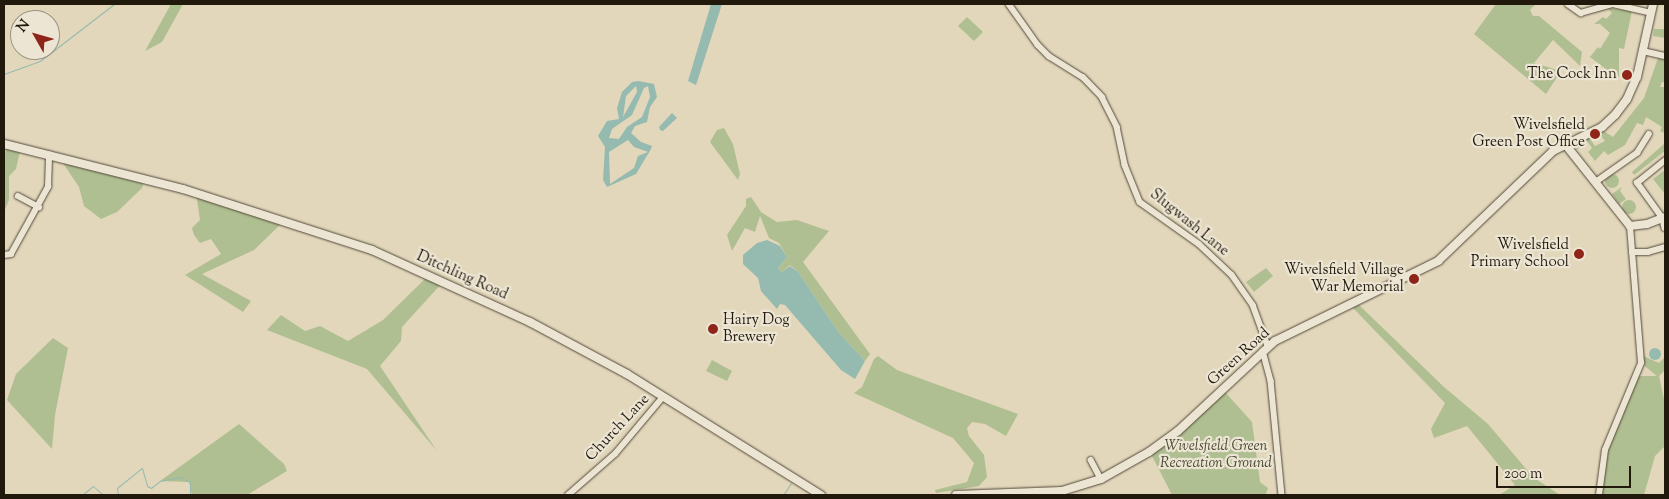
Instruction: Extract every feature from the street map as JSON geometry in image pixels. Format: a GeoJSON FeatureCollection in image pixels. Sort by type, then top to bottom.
{"type":"FeatureCollection","features":[{"type":"Feature","properties":{"kind":"street","name":"Slugwash Lane"},"geometry":{"type":"LineString","coordinates":[[1010,4],[1038,44],[1049,56],[1084,77],[1102,97],[1117,127],[1124,166],[1140,202],[1199,244],[1232,275],[1253,304],[1266,348],[1282,495]]}},
{"type":"Feature","properties":{"kind":"street"},"geometry":{"type":"LineString","coordinates":[[1568,4],[1578,12],[1584,13],[1614,4],[1651,13]]}},
{"type":"Feature","properties":{"kind":"street","name":"Green Road"},"geometry":{"type":"LineString","coordinates":[[956,495],[1062,491],[1101,479],[1150,452],[1178,431],[1266,348],[1438,260],[1547,156],[1565,144],[1602,127],[1615,115],[1632,90],[1653,4]]}},
{"type":"Feature","properties":{"kind":"street"},"geometry":{"type":"LineString","coordinates":[[1584,13],[1584,20]]}},
{"type":"Feature","properties":{"kind":"street"},"geometry":{"type":"LineString","coordinates":[[1643,51],[1665,56]]}},
{"type":"Feature","properties":{"kind":"street"},"geometry":{"type":"LineString","coordinates":[[1597,181],[1637,153],[1649,134]]}},
{"type":"Feature","properties":{"kind":"street","name":"Ditchling Road"},"geometry":{"type":"LineString","coordinates":[[4,144],[190,190],[372,250],[530,322],[664,397],[821,495]]}},
{"type":"Feature","properties":{"kind":"street"},"geometry":{"type":"LineString","coordinates":[[1565,144],[1597,181],[1630,226],[1641,363],[1604,450],[1599,495]]}},
{"type":"Feature","properties":{"kind":"street"},"geometry":{"type":"LineString","coordinates":[[4,255],[11,254],[39,207],[48,187],[49,155]]}},
{"type":"Feature","properties":{"kind":"street"},"geometry":{"type":"LineString","coordinates":[[1630,226],[1664,222],[1637,182],[1665,160]]}},
{"type":"Feature","properties":{"kind":"street"},"geometry":{"type":"LineString","coordinates":[[18,196],[39,207]]}},
{"type":"Feature","properties":{"kind":"street"},"geometry":{"type":"LineString","coordinates":[[1632,252],[1648,252],[1665,247]]}},
{"type":"Feature","properties":{"kind":"street","name":"Church Lane"},"geometry":{"type":"LineString","coordinates":[[568,495],[615,454],[664,397]]}},
{"type":"Feature","properties":{"kind":"street"},"geometry":{"type":"LineString","coordinates":[[1091,460],[1101,479]]}},
{"type":"Feature","properties":{"kind":"green space"},"geometry":{"type":"Polygon","coordinates":[[[171,4],[183,4],[162,42],[145,51],[171,4]]]}},
{"type":"Feature","properties":{"kind":"green space"},"geometry":{"type":"Polygon","coordinates":[[[1496,4],[1536,4],[1530,10],[1533,16],[1539,16],[1582,52],[1580,66],[1553,40],[1534,63],[1561,71],[1546,94],[1474,34],[1496,4]]]}},
{"type":"Feature","properties":{"kind":"green space"},"geometry":{"type":"Polygon","coordinates":[[[1607,8],[1632,11],[1624,49],[1619,48],[1619,79],[1590,57],[1598,47],[1600,49],[1610,33],[1600,24],[1594,24],[1603,17],[1606,19],[1612,13],[1607,8]]]}},
{"type":"Feature","properties":{"kind":"green space"},"geometry":{"type":"Polygon","coordinates":[[[967,17],[983,32],[974,41],[958,26],[967,17]]]}},
{"type":"Feature","properties":{"kind":"green space"},"geometry":{"type":"Polygon","coordinates":[[[1665,23],[1665,38],[1653,36],[1654,29],[1664,29],[1665,23]]]}},
{"type":"Feature","properties":{"kind":"green space"},"geometry":{"type":"Polygon","coordinates":[[[1658,58],[1665,60],[1665,83],[1662,82],[1660,87],[1665,87],[1665,133],[1660,131],[1662,127],[1646,117],[1643,125],[1637,123],[1625,145],[1608,155],[1604,151],[1595,161],[1588,152],[1592,148],[1587,141],[1576,150],[1572,146],[1588,136],[1595,146],[1605,141],[1598,132],[1602,130],[1613,137],[1644,98],[1658,58]]]}},
{"type":"Feature","properties":{"kind":"green space"},"geometry":{"type":"Polygon","coordinates":[[[724,128],[733,144],[740,174],[738,180],[710,142],[717,130],[724,128]]]}},
{"type":"Feature","properties":{"kind":"green space"},"geometry":{"type":"Polygon","coordinates":[[[1664,144],[1665,151],[1634,175],[1632,172],[1664,144]]]}},
{"type":"Feature","properties":{"kind":"green space"},"geometry":{"type":"Polygon","coordinates":[[[7,148],[20,151],[16,169],[9,176],[9,200],[4,212],[4,155],[7,148]]]}},
{"type":"Feature","properties":{"kind":"green space"},"geometry":{"type":"Polygon","coordinates":[[[59,157],[145,179],[142,188],[117,212],[101,219],[84,206],[79,187],[59,157]]]}},
{"type":"Feature","properties":{"kind":"green space"},"geometry":{"type":"Polygon","coordinates":[[[1665,170],[1665,194],[1653,179],[1665,170]]]}},
{"type":"Feature","properties":{"kind":"green space"},"geometry":{"type":"Polygon","coordinates":[[[1609,174],[1615,174],[1619,181],[1615,188],[1609,188],[1605,184],[1605,178],[1609,174]]]}},
{"type":"Feature","properties":{"kind":"green space"},"geometry":{"type":"Polygon","coordinates":[[[1622,187],[1620,191],[1626,199],[1619,204],[1612,194],[1622,187]]]}},
{"type":"Feature","properties":{"kind":"green space"},"geometry":{"type":"Polygon","coordinates":[[[196,193],[285,220],[254,250],[202,274],[251,301],[243,312],[185,275],[221,254],[211,239],[200,243],[194,235],[192,228],[200,220],[196,193]]]}},
{"type":"Feature","properties":{"kind":"green space"},"geometry":{"type":"Polygon","coordinates":[[[751,197],[761,212],[777,222],[797,220],[829,231],[803,262],[870,354],[865,361],[839,333],[798,272],[790,265],[782,272],[778,268],[787,257],[779,243],[769,238],[760,216],[755,232],[745,228],[732,251],[727,235],[746,206],[746,199],[751,197]]]}},
{"type":"Feature","properties":{"kind":"green space"},"geometry":{"type":"Polygon","coordinates":[[[1629,200],[1634,202],[1636,207],[1634,212],[1629,214],[1624,212],[1622,207],[1624,202],[1629,200]]]}},
{"type":"Feature","properties":{"kind":"green space"},"geometry":{"type":"Polygon","coordinates":[[[1266,268],[1273,276],[1254,292],[1246,282],[1266,268]]]}},
{"type":"Feature","properties":{"kind":"green space"},"geometry":{"type":"Polygon","coordinates":[[[429,275],[443,282],[402,327],[401,341],[380,366],[437,451],[367,369],[267,330],[281,315],[305,331],[320,326],[348,341],[383,320],[429,275]]]}},
{"type":"Feature","properties":{"kind":"green space"},"geometry":{"type":"Polygon","coordinates":[[[1358,304],[1444,387],[1488,424],[1533,477],[1560,495],[1499,495],[1515,485],[1467,426],[1434,438],[1431,429],[1445,403],[1352,307],[1358,304]]]}},
{"type":"Feature","properties":{"kind":"green space"},"geometry":{"type":"Polygon","coordinates":[[[53,338],[68,348],[55,415],[52,449],[7,400],[16,374],[53,338]]]}},
{"type":"Feature","properties":{"kind":"green space"},"geometry":{"type":"Polygon","coordinates":[[[1641,355],[1659,363],[1665,357],[1665,370],[1659,376],[1665,404],[1665,446],[1655,456],[1644,495],[1599,495],[1605,450],[1637,376],[1657,376],[1641,363],[1641,355]]]}},
{"type":"Feature","properties":{"kind":"green space"},"geometry":{"type":"Polygon","coordinates":[[[878,356],[897,370],[1018,414],[1006,436],[985,424],[972,422],[967,428],[969,436],[984,455],[987,477],[979,486],[936,493],[935,490],[967,482],[974,463],[953,438],[854,393],[862,387],[874,359],[878,356]]]}},
{"type":"Feature","properties":{"kind":"green space"},"geometry":{"type":"Polygon","coordinates":[[[712,360],[732,371],[727,381],[706,371],[712,360]]]}},
{"type":"Feature","properties":{"kind":"green space","name":"Wivelsfield Green Recreation Ground"},"geometry":{"type":"Polygon","coordinates":[[[1225,392],[1252,422],[1260,482],[1268,488],[1266,494],[1172,495],[1151,454],[1225,392]]]}},
{"type":"Feature","properties":{"kind":"green space"},"geometry":{"type":"Polygon","coordinates":[[[239,424],[284,464],[287,471],[247,495],[192,495],[189,482],[160,481],[239,424]]]}},
{"type":"Feature","properties":{"kind":"water"},"geometry":{"type":"Polygon","coordinates":[[[711,4],[722,4],[696,85],[688,81],[711,4]]]}},
{"type":"Feature","properties":{"kind":"water"},"geometry":{"type":"Polygon","coordinates":[[[638,81],[654,84],[657,97],[650,107],[647,122],[635,126],[631,133],[641,142],[652,146],[636,174],[607,187],[603,180],[605,147],[598,136],[607,121],[619,119],[617,108],[622,92],[632,82],[638,81]],[[636,86],[626,96],[623,117],[637,92],[636,86]],[[648,86],[644,88],[632,115],[612,129],[609,138],[619,139],[627,127],[642,117],[650,97],[648,86]],[[628,140],[609,152],[610,184],[634,168],[638,156],[648,152],[634,147],[628,140]]]}},
{"type":"Feature","properties":{"kind":"water"},"geometry":{"type":"Polygon","coordinates":[[[672,113],[677,118],[663,131],[660,130],[659,127],[672,113]]]}},
{"type":"Feature","properties":{"kind":"water"},"geometry":{"type":"Polygon","coordinates":[[[767,240],[780,246],[787,257],[778,268],[782,272],[790,266],[798,272],[839,333],[865,361],[855,379],[841,370],[785,305],[780,304],[777,309],[761,291],[758,278],[743,264],[743,255],[757,243],[767,240]]]}},
{"type":"Feature","properties":{"kind":"water"},"geometry":{"type":"Polygon","coordinates":[[[1657,348],[1660,349],[1660,359],[1653,360],[1650,359],[1649,352],[1650,349],[1657,348]]]}},
{"type":"Feature","properties":{"kind":"waterway"},"geometry":{"type":"LineString","coordinates":[[4,74],[40,61],[114,4]]}},
{"type":"Feature","properties":{"kind":"waterway"},"geometry":{"type":"LineString","coordinates":[[118,495],[117,488],[142,468],[147,486],[151,488],[160,481],[180,477],[190,482],[190,495]]}},
{"type":"Feature","properties":{"kind":"waterway"},"geometry":{"type":"LineString","coordinates":[[783,495],[791,483]]}},
{"type":"Feature","properties":{"kind":"waterway"},"geometry":{"type":"LineString","coordinates":[[82,495],[93,486],[103,495]]}},
{"type":"Feature","properties":{"kind":"place","name":"The Cock Inn"},"geometry":{"type":"Point","coordinates":[1627,75]}},
{"type":"Feature","properties":{"kind":"place","name":"Wivelsfield Green Post Office"},"geometry":{"type":"Point","coordinates":[1595,134]}},
{"type":"Feature","properties":{"kind":"place","name":"Wivelsfield Primary School"},"geometry":{"type":"Point","coordinates":[1579,254]}},
{"type":"Feature","properties":{"kind":"place","name":"Wivelsfield Village War Memorial"},"geometry":{"type":"Point","coordinates":[1414,279]}},
{"type":"Feature","properties":{"kind":"place","name":"Hairy Dog Brewery"},"geometry":{"type":"Point","coordinates":[713,329]}}]}
